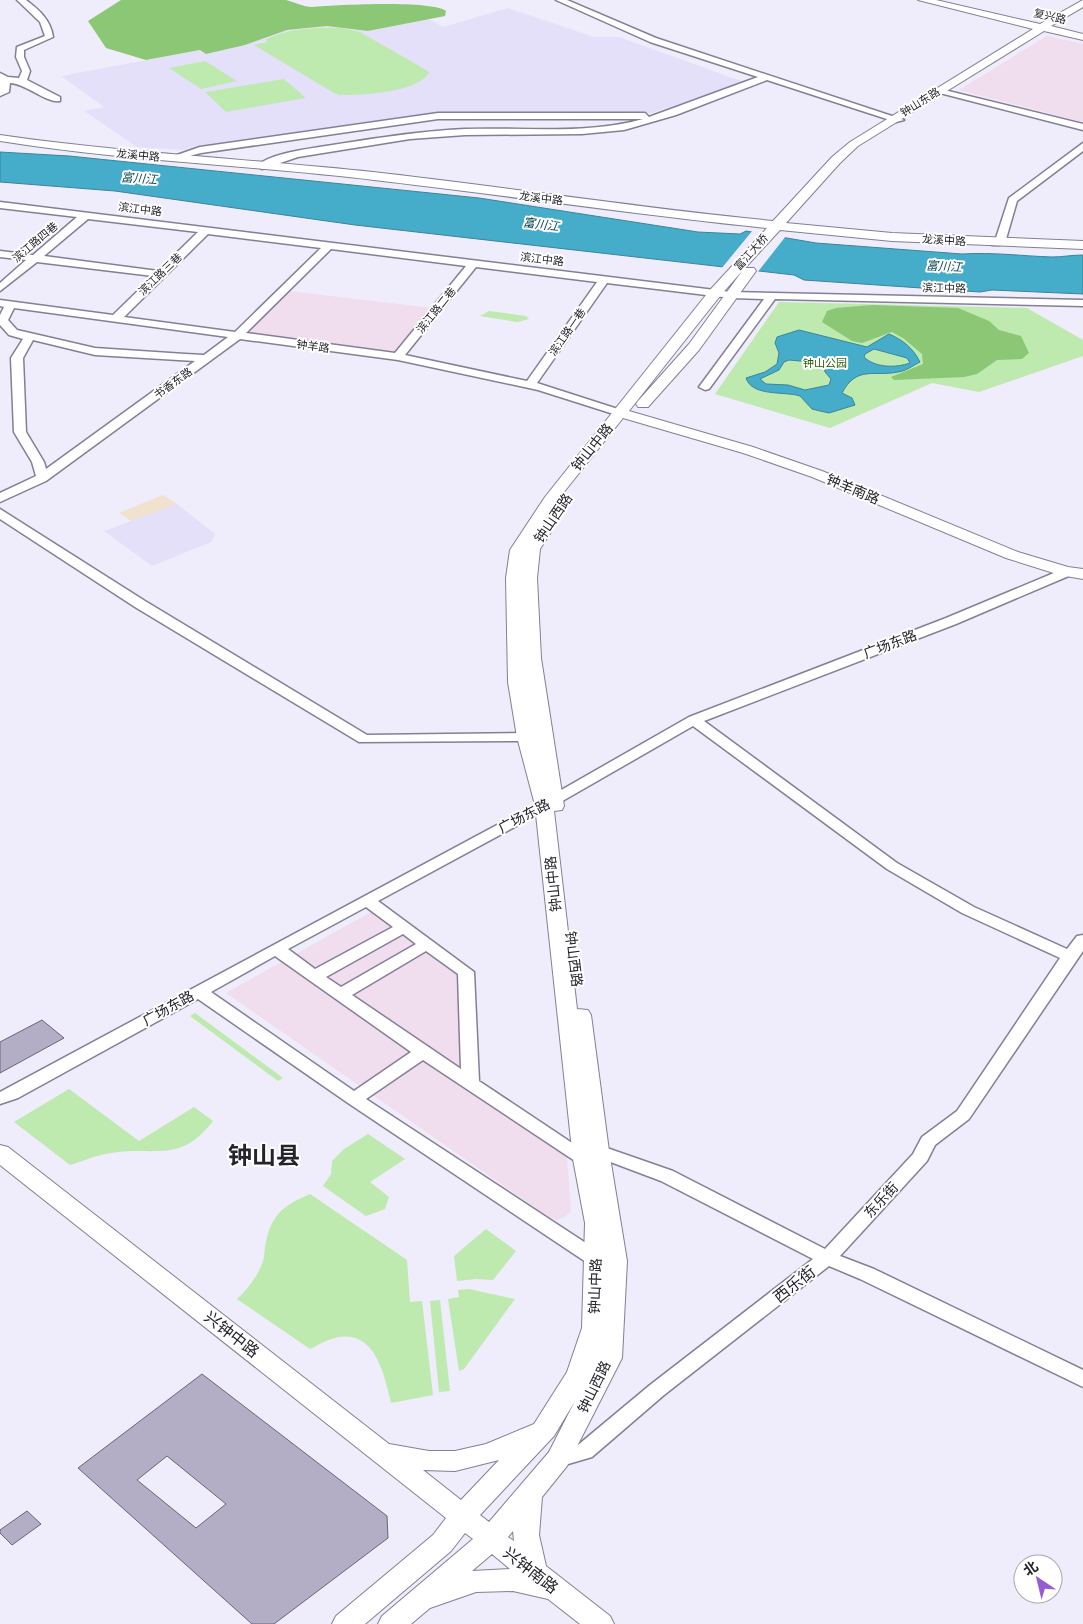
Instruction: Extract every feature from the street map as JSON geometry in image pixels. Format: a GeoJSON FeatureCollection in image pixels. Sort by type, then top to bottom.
{"type":"FeatureCollection","features":[{"type":"Feature","properties":{"kind":"main road","name":"复兴路"},"geometry":{"type":"LineString","coordinates":[[924,0],[1083,32]]}},
{"type":"Feature","properties":{"kind":"main road","name":"复兴路"},"geometry":{"type":"LineString","coordinates":[[943,0],[1048,26],[1083,37]]}},
{"type":"Feature","properties":{"kind":"main road","name":"钟山东路"},"geometry":{"type":"LineString","coordinates":[[782,223],[859,144],[1083,3]]}},
{"type":"Feature","properties":{"kind":"main road","name":"钟山东路"},"geometry":{"type":"LineString","coordinates":[[1048,26],[1083,8]]}},
{"type":"Feature","properties":{"kind":"main road","name":"龙溪中路"},"geometry":{"type":"LineString","coordinates":[[0,136],[76,146],[182,155],[383,177],[681,216],[782,223],[892,236],[1083,243]]}},
{"type":"Feature","properties":{"kind":"main road","name":"龙溪中路"},"geometry":{"type":"LineString","coordinates":[[0,136],[72,148],[265,164]]}},
{"type":"Feature","properties":{"kind":"main road","name":"富江大桥"},"geometry":{"type":"LineString","coordinates":[[728,288],[782,223]]}},
{"type":"Feature","properties":{"kind":"main road","name":"钟山西路"},"geometry":{"type":"LineString","coordinates":[[392,1624],[491,1539],[558,1458],[610,1358],[606,1260],[591,1155],[532,658],[529,578],[532,549],[577,482],[626,415],[694,347],[728,288]]}},
{"type":"Feature","properties":{"kind":"main road","name":"钟羊南路"},"geometry":{"type":"LineString","coordinates":[[626,415],[748,450],[817,474],[1012,555],[1066,572],[1083,574]]}},
{"type":"Feature","properties":{"kind":"main road","name":"钟山中路"},"geometry":{"type":"LineString","coordinates":[[549,803],[526,737],[517,682],[514,578],[518,550],[550,500],[626,415]]}},
{"type":"Feature","properties":{"kind":"main road","name":"兴钟中路"},"geometry":{"type":"LineString","coordinates":[[0,1153],[386,1454],[462,1516]]}},
{"type":"Feature","properties":{"kind":"main road","name":"钟山中路"},"geometry":{"type":"LineString","coordinates":[[462,1516],[545,1428],[579,1374],[594,1328],[606,1260]]}},
{"type":"Feature","properties":{"kind":"main road"},"geometry":{"type":"LineString","coordinates":[[386,1454],[442,1462],[470,1459],[506,1448],[545,1428]]}},
{"type":"Feature","properties":{"kind":"main road"},"geometry":{"type":"LineString","coordinates":[[529,1493],[526,1535],[534,1572]]}},
{"type":"Feature","properties":{"kind":"main road"},"geometry":{"type":"LineString","coordinates":[[346,1624],[442,1544],[462,1516]]}},
{"type":"Feature","properties":{"kind":"main road","name":"兴钟南路"},"geometry":{"type":"LineString","coordinates":[[462,1516],[600,1624]]}},
{"type":"Feature","properties":{"kind":"main road"},"geometry":{"type":"LineString","coordinates":[[421,1600],[476,1581],[513,1580],[556,1589]]}},
{"type":"Feature","properties":{"kind":"street"},"geometry":{"type":"LineString","coordinates":[[22,0],[36,11],[49,31],[49,37],[20,49],[20,57],[26,71],[22,81]]}},
{"type":"Feature","properties":{"kind":"street"},"geometry":{"type":"LineString","coordinates":[[560,0],[653,40],[896,119]]}},
{"type":"Feature","properties":{"kind":"street"},"geometry":{"type":"LineString","coordinates":[[265,164],[296,154],[410,136],[465,132],[607,129],[660,117],[766,77]]}},
{"type":"Feature","properties":{"kind":"street"},"geometry":{"type":"LineString","coordinates":[[0,93],[6,90],[3,78],[22,81],[58,99]]}},
{"type":"Feature","properties":{"kind":"street"},"geometry":{"type":"LineString","coordinates":[[942,91],[1083,127]]}},
{"type":"Feature","properties":{"kind":"street"},"geometry":{"type":"LineString","coordinates":[[182,155],[200,150],[438,116],[660,117]]}},
{"type":"Feature","properties":{"kind":"street"},"geometry":{"type":"LineString","coordinates":[[999,241],[1012,200],[1083,146]]}},
{"type":"Feature","properties":{"kind":"street","name":"滨江中路"},"geometry":{"type":"LineString","coordinates":[[0,205],[604,279],[728,288],[772,296],[1083,302]]}},
{"type":"Feature","properties":{"kind":"street","name":"滨江路四巷"},"geometry":{"type":"LineString","coordinates":[[0,288],[86,215]]}},
{"type":"Feature","properties":{"kind":"street","name":"滨江路三巷"},"geometry":{"type":"LineString","coordinates":[[115,319],[206,230]]}},
{"type":"Feature","properties":{"kind":"street","name":"书香东路"},"geometry":{"type":"LineString","coordinates":[[0,498],[42,478],[238,335],[329,245]]}},
{"type":"Feature","properties":{"kind":"street"},"geometry":{"type":"LineString","coordinates":[[0,254],[160,274]]}},
{"type":"Feature","properties":{"kind":"street","name":"滨江路二巷"},"geometry":{"type":"LineString","coordinates":[[398,357],[474,263]]}},
{"type":"Feature","properties":{"kind":"street","name":"滨江路一巷"},"geometry":{"type":"LineString","coordinates":[[530,384],[604,279]]}},
{"type":"Feature","properties":{"kind":"street"},"geometry":{"type":"LineString","coordinates":[[705,387],[772,296]]}},
{"type":"Feature","properties":{"kind":"street"},"geometry":{"type":"LineString","coordinates":[[5,304],[3,320],[5,327],[16,334],[30,336],[49,343],[97,351],[208,358]]}},
{"type":"Feature","properties":{"kind":"street","name":"钟羊路"},"geometry":{"type":"LineString","coordinates":[[5,304],[398,357],[530,384],[626,415]]}},
{"type":"Feature","properties":{"kind":"street"},"geometry":{"type":"LineString","coordinates":[[30,336],[17,358],[20,432],[38,462],[42,478]]}},
{"type":"Feature","properties":{"kind":"street"},"geometry":{"type":"LineString","coordinates":[[0,514],[140,604],[364,739],[526,737]]}},
{"type":"Feature","properties":{"kind":"street","name":"广场东路"},"geometry":{"type":"LineString","coordinates":[[0,1098],[12,1094],[366,900],[549,803],[694,720],[951,621],[1066,572]]}},
{"type":"Feature","properties":{"kind":"street"},"geometry":{"type":"LineString","coordinates":[[694,720],[892,866],[968,910],[1070,956]]}},
{"type":"Feature","properties":{"kind":"street"},"geometry":{"type":"LineString","coordinates":[[366,900],[466,972],[470,1083]]}},
{"type":"Feature","properties":{"kind":"street"},"geometry":{"type":"LineString","coordinates":[[316,976],[404,927]]}},
{"type":"Feature","properties":{"kind":"street","name":"东乐街"},"geometry":{"type":"LineString","coordinates":[[827,1258],[921,1157],[928,1141],[963,1115],[1070,956],[1083,940]]}},
{"type":"Feature","properties":{"kind":"street"},"geometry":{"type":"LineString","coordinates":[[341,994],[427,944]]}},
{"type":"Feature","properties":{"kind":"street"},"geometry":{"type":"LineString","coordinates":[[276,949],[470,1083],[591,1155],[668,1176],[827,1258]]}},
{"type":"Feature","properties":{"kind":"street"},"geometry":{"type":"LineString","coordinates":[[198,992],[354,1099],[606,1260]]}},
{"type":"Feature","properties":{"kind":"street"},"geometry":{"type":"LineString","coordinates":[[354,1099],[423,1052]]}},
{"type":"Feature","properties":{"kind":"street","name":"西乐街"},"geometry":{"type":"LineString","coordinates":[[558,1458],[585,1451],[657,1390],[827,1258],[867,1274],[1083,1379]]}},
{"type":"Feature","properties":{"kind":"shaded area"},"geometry":{"type":"Polygon","coordinates":[[[508,8],[594,37],[619,37],[744,82],[652,113],[453,112],[364,122],[184,150],[137,147],[84,111],[104,107],[61,76],[201,50],[206,54],[245,45],[287,30],[327,26],[368,31],[429,19],[443,27],[508,8]]]}},
{"type":"Feature","properties":{"kind":"shaded area"},"geometry":{"type":"Polygon","coordinates":[[[1047,36],[1083,44],[1083,122],[959,90],[1047,36]]]}},
{"type":"Feature","properties":{"kind":"shaded area"},"geometry":{"type":"Polygon","coordinates":[[[289,291],[432,308],[397,352],[246,332],[289,291]]]}},
{"type":"Feature","properties":{"kind":"shaded area"},"geometry":{"type":"Polygon","coordinates":[[[163,495],[177,504],[133,522],[119,513],[163,495]]]}},
{"type":"Feature","properties":{"kind":"shaded area"},"geometry":{"type":"Polygon","coordinates":[[[177,504],[215,534],[211,542],[152,566],[104,531],[177,504]]]}},
{"type":"Feature","properties":{"kind":"shaded area"},"geometry":{"type":"Polygon","coordinates":[[[380,907],[470,970],[474,1082],[566,1145],[571,1211],[565,1217],[557,1220],[547,1216],[226,993],[380,907]]]}},
{"type":"Feature","properties":{"kind":"green space"},"geometry":{"type":"Polygon","coordinates":[[[121,0],[286,0],[312,7],[404,4],[422,5],[446,11],[445,16],[368,31],[327,26],[287,30],[245,45],[206,54],[200,50],[146,60],[106,48],[88,21],[121,0]]]}},
{"type":"Feature","properties":{"kind":"green space"},"geometry":{"type":"Polygon","coordinates":[[[342,28],[360,32],[429,73],[422,80],[401,89],[388,92],[340,95],[254,45],[267,42],[266,39],[275,35],[294,30],[342,28]]]}},
{"type":"Feature","properties":{"kind":"green space"},"geometry":{"type":"Polygon","coordinates":[[[205,61],[237,81],[201,89],[169,68],[205,61]]]}},
{"type":"Feature","properties":{"kind":"green space"},"geometry":{"type":"Polygon","coordinates":[[[284,79],[306,98],[226,112],[205,92],[284,79]]]}},
{"type":"Feature","properties":{"kind":"green space","name":"钟山公园"},"geometry":{"type":"Polygon","coordinates":[[[779,302],[1027,308],[1083,340],[1083,356],[979,392],[932,383],[830,428],[715,394],[779,302]]]}},
{"type":"Feature","properties":{"kind":"green space"},"geometry":{"type":"Polygon","coordinates":[[[872,305],[958,308],[989,321],[999,330],[1021,336],[1029,353],[1022,359],[997,360],[977,374],[964,377],[894,380],[891,377],[923,364],[922,354],[903,338],[892,332],[862,343],[852,341],[822,322],[827,311],[836,308],[872,305]]]}},
{"type":"Feature","properties":{"kind":"green space"},"geometry":{"type":"Polygon","coordinates":[[[489,311],[526,316],[529,319],[518,322],[480,316],[489,311]]]}},
{"type":"Feature","properties":{"kind":"green space"},"geometry":{"type":"Polygon","coordinates":[[[195,1013],[283,1078],[278,1081],[190,1016],[195,1013]]]}},
{"type":"Feature","properties":{"kind":"green space"},"geometry":{"type":"Polygon","coordinates":[[[69,1089],[139,1141],[194,1107],[213,1121],[201,1134],[178,1148],[111,1153],[70,1165],[14,1122],[69,1089]]]}},
{"type":"Feature","properties":{"kind":"green space"},"geometry":{"type":"Polygon","coordinates":[[[368,1134],[405,1159],[370,1182],[389,1197],[385,1209],[366,1216],[323,1186],[331,1174],[332,1161],[344,1149],[368,1134]]]}},
{"type":"Feature","properties":{"kind":"green space"},"geometry":{"type":"Polygon","coordinates":[[[310,1194],[407,1260],[410,1302],[422,1301],[433,1395],[391,1403],[381,1367],[368,1347],[360,1340],[349,1337],[335,1338],[310,1349],[237,1299],[260,1269],[264,1259],[265,1245],[269,1232],[276,1217],[287,1206],[310,1194]]]}},
{"type":"Feature","properties":{"kind":"green space"},"geometry":{"type":"Polygon","coordinates":[[[486,1229],[516,1251],[493,1280],[457,1281],[454,1256],[486,1229]]]}},
{"type":"Feature","properties":{"kind":"green space"},"geometry":{"type":"Polygon","coordinates":[[[469,1289],[515,1299],[464,1369],[459,1371],[448,1299],[459,1297],[458,1290],[469,1289]]]}},
{"type":"Feature","properties":{"kind":"green space"},"geometry":{"type":"Polygon","coordinates":[[[440,1300],[450,1391],[439,1392],[430,1301],[440,1300]]]}},
{"type":"Feature","properties":{"kind":"water","name":"富川江"},"geometry":{"type":"Polygon","coordinates":[[[0,152],[69,156],[479,198],[698,232],[740,234],[746,231],[816,243],[962,254],[1052,257],[1083,255],[1083,294],[992,290],[980,292],[804,280],[794,275],[355,225],[115,191],[0,182],[0,152]]]}},
{"type":"Feature","properties":{"kind":"water"},"geometry":{"type":"Polygon","coordinates":[[[799,330],[867,347],[889,334],[907,345],[920,362],[901,371],[860,375],[848,384],[842,393],[852,398],[855,405],[829,413],[812,409],[800,396],[762,391],[749,384],[746,378],[765,372],[777,364],[779,353],[775,343],[777,337],[799,330]],[[874,349],[865,354],[864,357],[874,363],[898,366],[910,363],[907,358],[874,349]],[[789,360],[784,362],[779,370],[760,379],[766,384],[788,385],[805,390],[829,385],[831,379],[825,372],[823,363],[789,360]]]}},
{"type":"Feature","properties":{"kind":"pier"},"geometry":{"type":"Polygon","coordinates":[[[753,230],[786,236],[757,273],[721,269],[753,230]]]}},
{"type":"Feature","properties":{"kind":"building"},"geometry":{"type":"Polygon","coordinates":[[[42,1020],[64,1038],[0,1073],[0,1042],[42,1020]]]}},
{"type":"Feature","properties":{"kind":"building"},"geometry":{"type":"Polygon","coordinates":[[[202,1374],[387,1516],[388,1538],[274,1624],[252,1624],[78,1468],[202,1374]],[[167,1456],[137,1480],[196,1528],[226,1504],[167,1456]]]}},
{"type":"Feature","properties":{"kind":"building"},"geometry":{"type":"Polygon","coordinates":[[[27,1511],[41,1524],[12,1545],[0,1533],[0,1530],[27,1511]]]}},
{"type":"Feature","properties":{"kind":"district","name":"钟山县"},"geometry":{"type":"Point","coordinates":[264,1155]}}]}
